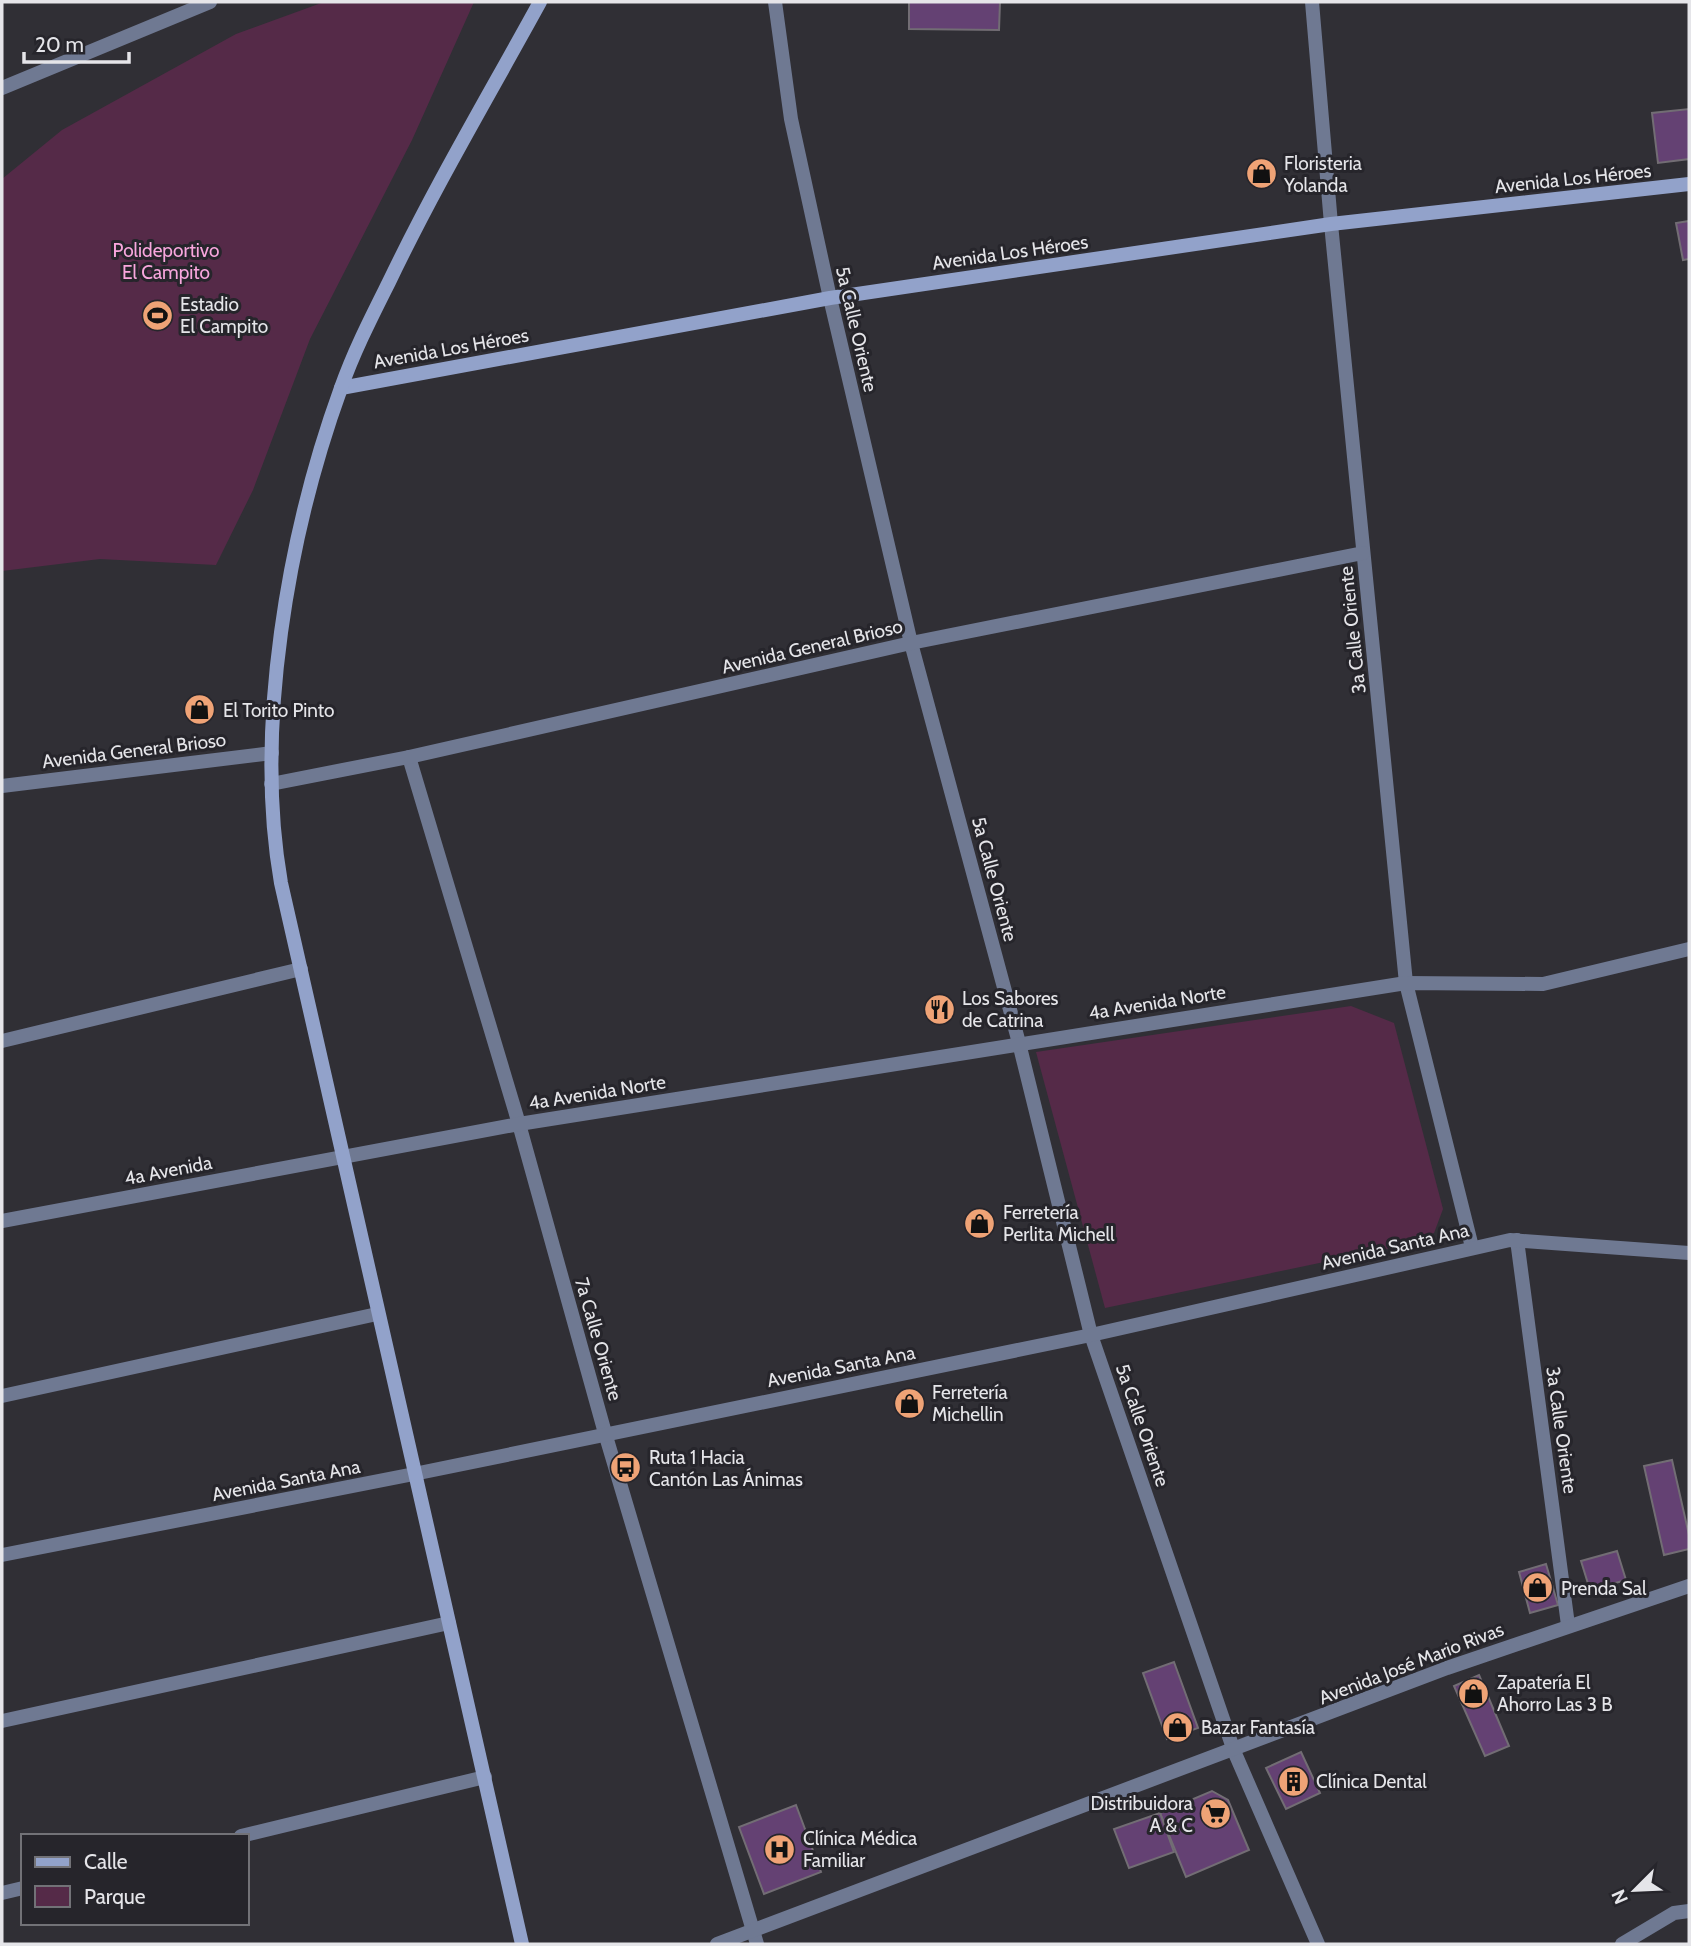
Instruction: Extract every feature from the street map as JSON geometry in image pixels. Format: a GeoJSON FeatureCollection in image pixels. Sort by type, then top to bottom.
{"type":"FeatureCollection","features":[{"type":"Feature","properties":{"kind":"main road"},"geometry":{"type":"LineString","coordinates":[[522,1944],[341,1157],[273,840],[271,785],[280,647],[292,569],[304,515],[341,388],[411,236],[540,2]]}},
{"type":"Feature","properties":{"kind":"main road","name":"Avenida Los Héroes"},"geometry":{"type":"LineString","coordinates":[[341,388],[830,298],[1331,224],[1689,184]]}},
{"type":"Feature","properties":{"kind":"street"},"geometry":{"type":"LineString","coordinates":[[2,88],[210,2]]}},
{"type":"Feature","properties":{"kind":"street","name":"5a Calle Oriente"},"geometry":{"type":"LineString","coordinates":[[775,2],[791,119],[911,643],[1019,1043],[1091,1335],[1234,1751],[1318,1944]]}},
{"type":"Feature","properties":{"kind":"street","name":"3a Calle Oriente"},"geometry":{"type":"LineString","coordinates":[[1312,2],[1331,224],[1406,983],[1472,1248]]}},
{"type":"Feature","properties":{"kind":"street","name":"Avenida General Brioso"},"geometry":{"type":"LineString","coordinates":[[271,785],[409,757],[911,643],[1363,553]]}},
{"type":"Feature","properties":{"kind":"street","name":"Avenida General Brioso"},"geometry":{"type":"LineString","coordinates":[[2,786],[272,753]]}},
{"type":"Feature","properties":{"kind":"street","name":"7a Calle Oriente"},"geometry":{"type":"LineString","coordinates":[[409,757],[519,1124],[606,1433],[755,1938]]}},
{"type":"Feature","properties":{"kind":"street","name":"4a Avenida Norte"},"geometry":{"type":"LineString","coordinates":[[341,1157],[519,1124],[1406,983],[1543,984],[1689,949]]}},
{"type":"Feature","properties":{"kind":"street"},"geometry":{"type":"LineString","coordinates":[[2,1041],[301,969]]}},
{"type":"Feature","properties":{"kind":"street","name":"4a Avenida"},"geometry":{"type":"LineString","coordinates":[[2,1221],[341,1157]]}},
{"type":"Feature","properties":{"kind":"street","name":"3a Calle Oriente"},"geometry":{"type":"LineString","coordinates":[[1517,1240],[1569,1625]]}},
{"type":"Feature","properties":{"kind":"street","name":"Avenida Santa Ana"},"geometry":{"type":"LineString","coordinates":[[2,1555],[414,1474],[1091,1335],[1472,1248],[1517,1240],[1689,1253]]}},
{"type":"Feature","properties":{"kind":"street"},"geometry":{"type":"LineString","coordinates":[[2,1396],[377,1314]]}},
{"type":"Feature","properties":{"kind":"street","name":"Avenida José Mario Rivas"},"geometry":{"type":"LineString","coordinates":[[717,1944],[755,1938],[1447,1668],[1689,1586]]}},
{"type":"Feature","properties":{"kind":"street"},"geometry":{"type":"LineString","coordinates":[[2,1721],[449,1623]]}},
{"type":"Feature","properties":{"kind":"street"},"geometry":{"type":"LineString","coordinates":[[248,1834],[485,1777]]}},
{"type":"Feature","properties":{"kind":"street"},"geometry":{"type":"LineString","coordinates":[[2,1894],[21,1889]]}},
{"type":"Feature","properties":{"kind":"street"},"geometry":{"type":"LineString","coordinates":[[1622,1944],[1674,1913],[1689,1911]]}},
{"type":"Feature","properties":{"kind":"green space","name":"Polideportivo El Campito"},"geometry":{"type":"Polygon","coordinates":[[[324,2],[474,2],[412,140],[310,339],[253,490],[216,565],[100,559],[2,571],[2,179],[62,130],[236,34],[324,2]]]}},
{"type":"Feature","properties":{"kind":"green space"},"geometry":{"type":"Polygon","coordinates":[[[1351,1006],[1394,1023],[1443,1209],[1434,1233],[1405,1245],[1105,1308],[1036,1052],[1351,1006]]]}},
{"type":"Feature","properties":{"kind":"building"},"geometry":{"type":"Polygon","coordinates":[[[909,2],[1000,2],[999,30],[909,29],[909,2]]]}},
{"type":"Feature","properties":{"kind":"building"},"geometry":{"type":"Polygon","coordinates":[[[1689,109],[1689,159],[1658,163],[1652,113],[1689,109]]]}},
{"type":"Feature","properties":{"kind":"building"},"geometry":{"type":"Polygon","coordinates":[[[1689,221],[1689,259],[1683,260],[1676,223],[1689,221]]]}},
{"type":"Feature","properties":{"kind":"building"},"geometry":{"type":"Polygon","coordinates":[[[1672,1460],[1689,1535],[1689,1549],[1664,1555],[1644,1466],[1672,1460]]]}},
{"type":"Feature","properties":{"kind":"building"},"geometry":{"type":"Polygon","coordinates":[[[1617,1551],[1626,1580],[1590,1590],[1581,1561],[1617,1551]]]}},
{"type":"Feature","properties":{"kind":"building","name":"Prenda Sal"},"geometry":{"type":"Polygon","coordinates":[[[1546,1564],[1558,1605],[1530,1613],[1519,1572],[1546,1564]]]}},
{"type":"Feature","properties":{"kind":"building"},"geometry":{"type":"Polygon","coordinates":[[[1174,1662],[1198,1728],[1167,1739],[1143,1673],[1174,1662]]]}},
{"type":"Feature","properties":{"kind":"building"},"geometry":{"type":"Polygon","coordinates":[[[1479,1675],[1509,1746],[1485,1756],[1454,1686],[1479,1675]]]}},
{"type":"Feature","properties":{"kind":"building","name":"Clínica Dental"},"geometry":{"type":"Polygon","coordinates":[[[1301,1752],[1320,1793],[1286,1809],[1266,1768],[1301,1752]]]}},
{"type":"Feature","properties":{"kind":"building"},"geometry":{"type":"Polygon","coordinates":[[[1212,1791],[1228,1800],[1249,1850],[1186,1877],[1160,1813],[1212,1791]]]}},
{"type":"Feature","properties":{"kind":"building","name":"Clínica Médica Familiar"},"geometry":{"type":"Polygon","coordinates":[[[796,1805],[821,1872],[764,1894],[739,1827],[796,1805]]]}},
{"type":"Feature","properties":{"kind":"building"},"geometry":{"type":"Polygon","coordinates":[[[1160,1813],[1174,1852],[1129,1868],[1114,1829],[1160,1813]]]}},
{"type":"Feature","properties":{"kind":"place","name":"Floristeria Yolanda"},"geometry":{"type":"Point","coordinates":[1261,174]}},
{"type":"Feature","properties":{"kind":"place","name":"Estadio El Campito"},"geometry":{"type":"Point","coordinates":[157,315]}},
{"type":"Feature","properties":{"kind":"place","name":"El Torito Pinto"},"geometry":{"type":"Point","coordinates":[200,710]}},
{"type":"Feature","properties":{"kind":"place","name":"Los Sabores de Catrina"},"geometry":{"type":"Point","coordinates":[939,1009]}},
{"type":"Feature","properties":{"kind":"place","name":"Ferretería Perlita Michell"},"geometry":{"type":"Point","coordinates":[980,1223]}},
{"type":"Feature","properties":{"kind":"place","name":"Ferretería Michellin"},"geometry":{"type":"Point","coordinates":[909,1403]}},
{"type":"Feature","properties":{"kind":"place","name":"Ruta 1 Hacia Cantón Las Ánimas"},"geometry":{"type":"Point","coordinates":[626,1468]}},
{"type":"Feature","properties":{"kind":"place","name":"Prenda Sal"},"geometry":{"type":"Point","coordinates":[1538,1588]}},
{"type":"Feature","properties":{"kind":"place","name":"Zapatería El Ahorro Las 3 B"},"geometry":{"type":"Point","coordinates":[1474,1693]}},
{"type":"Feature","properties":{"kind":"place","name":"Bazar Fantasía"},"geometry":{"type":"Point","coordinates":[1178,1727]}},
{"type":"Feature","properties":{"kind":"place","name":"Clínica Dental"},"geometry":{"type":"Point","coordinates":[1293,1781]}},
{"type":"Feature","properties":{"kind":"place","name":"Distribuidora A & C"},"geometry":{"type":"Point","coordinates":[1216,1814]}},
{"type":"Feature","properties":{"kind":"place","name":"Clínica Médica Familiar"},"geometry":{"type":"Point","coordinates":[780,1849]}}]}
